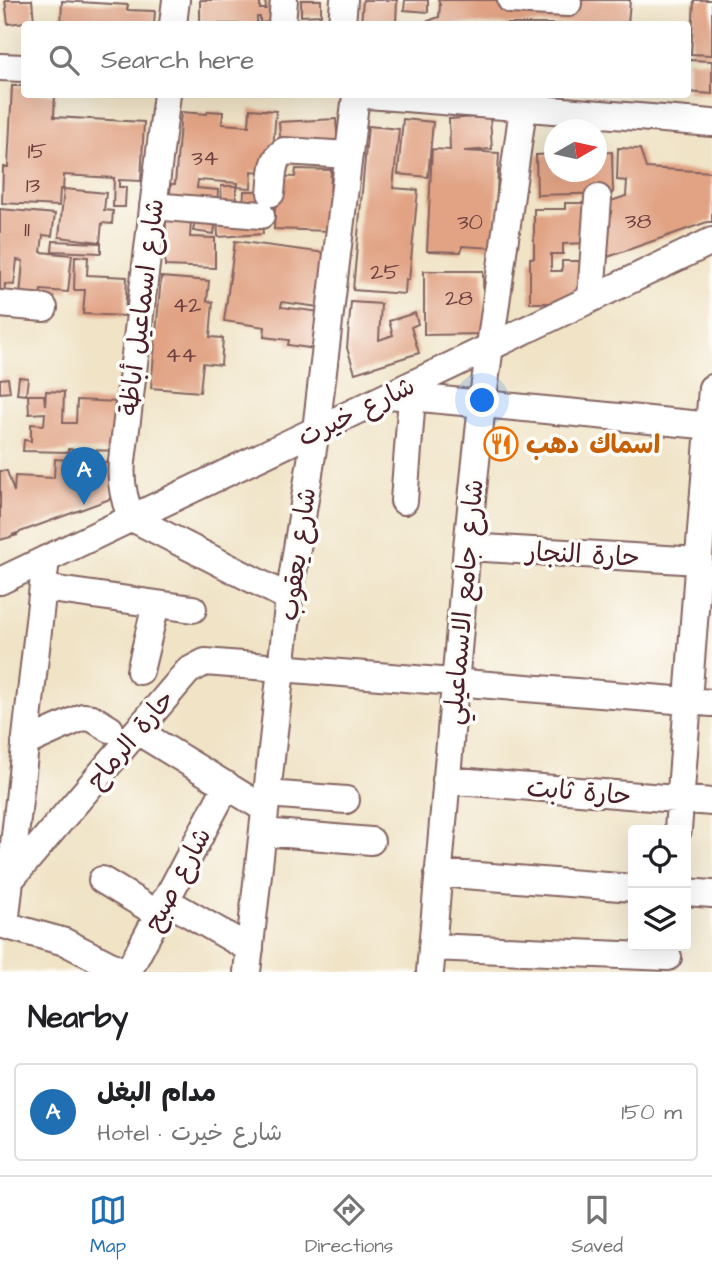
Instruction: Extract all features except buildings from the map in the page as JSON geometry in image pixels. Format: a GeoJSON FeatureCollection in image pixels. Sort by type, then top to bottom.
{"type":"FeatureCollection","features":[{"type":"Feature","properties":{"kind":"street"},"geometry":{"type":"LineString","coordinates":[[173,21],[176,0]]}},
{"type":"Feature","properties":{"kind":"street"},"geometry":{"type":"LineString","coordinates":[[282,21],[284,0]]}},
{"type":"Feature","properties":{"kind":"street"},"geometry":{"type":"LineString","coordinates":[[342,21],[344,0]]}},
{"type":"Feature","properties":{"kind":"street"},"geometry":{"type":"LineString","coordinates":[[523,9],[568,3]]}},
{"type":"Feature","properties":{"kind":"street"},"geometry":{"type":"LineString","coordinates":[[0,68],[21,68]]}},
{"type":"Feature","properties":{"kind":"street","name":"شارع اسماعيل أباظة"},"geometry":{"type":"LineString","coordinates":[[132,518],[122,490],[121,476],[166,98]]}},
{"type":"Feature","properties":{"kind":"street","name":"شارع يعقوب"},"geometry":{"type":"LineString","coordinates":[[248,960],[289,598],[316,430],[356,98]]}},
{"type":"Feature","properties":{"kind":"street"},"geometry":{"type":"LineString","coordinates":[[452,98],[524,101],[712,123]]}},
{"type":"Feature","properties":{"kind":"street","name":"شارع جامع الاسماعيلي"},"geometry":{"type":"LineString","coordinates":[[431,959],[482,404],[524,101]]}},
{"type":"Feature","properties":{"kind":"street"},"geometry":{"type":"LineString","coordinates":[[153,206],[266,204],[275,160],[284,151],[349,155]]}},
{"type":"Feature","properties":{"kind":"street"},"geometry":{"type":"LineString","coordinates":[[591,298],[598,198]]}},
{"type":"Feature","properties":{"kind":"street","name":"شارع خيرت"},"geometry":{"type":"LineString","coordinates":[[0,581],[316,430],[401,396],[489,348],[712,241]]}},
{"type":"Feature","properties":{"kind":"street"},"geometry":{"type":"LineString","coordinates":[[0,304],[44,308]]}},
{"type":"Feature","properties":{"kind":"street"},"geometry":{"type":"LineString","coordinates":[[678,825],[680,800],[700,702],[699,561],[712,388]]}},
{"type":"Feature","properties":{"kind":"street"},"geometry":{"type":"LineString","coordinates":[[404,501],[401,396],[711,426]]}},
{"type":"Feature","properties":{"kind":"street"},"geometry":{"type":"LineString","coordinates":[[132,518],[289,598]]}},
{"type":"Feature","properties":{"kind":"street","name":"حارة النجار"},"geometry":{"type":"LineString","coordinates":[[467,547],[699,561]]}},
{"type":"Feature","properties":{"kind":"street"},"geometry":{"type":"LineString","coordinates":[[46,559],[25,743],[10,787],[10,880],[3,924],[65,942],[126,972]]}},
{"type":"Feature","properties":{"kind":"street"},"geometry":{"type":"LineString","coordinates":[[43,588],[193,609]]}},
{"type":"Feature","properties":{"kind":"street"},"geometry":{"type":"LineString","coordinates":[[140,671],[156,604]]}},
{"type":"Feature","properties":{"kind":"street","name":"حارة الرماح"},"geometry":{"type":"LineString","coordinates":[[10,880],[187,671],[205,662],[700,702]]}},
{"type":"Feature","properties":{"kind":"street"},"geometry":{"type":"LineString","coordinates":[[25,743],[83,717],[92,718],[110,729]]}},
{"type":"Feature","properties":{"kind":"street"},"geometry":{"type":"LineString","coordinates":[[137,731],[265,811],[371,841]]}},
{"type":"Feature","properties":{"kind":"street","name":"حارة ثابت"},"geometry":{"type":"LineString","coordinates":[[446,780],[712,802]]}},
{"type":"Feature","properties":{"kind":"street","name":"شارع صبح"},"geometry":{"type":"LineString","coordinates":[[126,972],[227,785]]}},
{"type":"Feature","properties":{"kind":"street"},"geometry":{"type":"LineString","coordinates":[[265,811],[346,800]]}},
{"type":"Feature","properties":{"kind":"street"},"geometry":{"type":"LineString","coordinates":[[438,873],[628,888]]}},
{"type":"Feature","properties":{"kind":"street"},"geometry":{"type":"LineString","coordinates":[[102,880],[162,907],[248,960]]}},
{"type":"Feature","properties":{"kind":"street"},"geometry":{"type":"LineString","coordinates":[[691,892],[712,894]]}},
{"type":"Feature","properties":{"kind":"street"},"geometry":{"type":"LineString","coordinates":[[431,959],[563,962],[668,958]]}},
{"type":"Feature","properties":{"kind":"place","name":"اسماك دهب"},"geometry":{"type":"Point","coordinates":[501,444]}},
{"type":"Feature","properties":{"kind":"place","name":"مدام البغل"},"geometry":{"type":"Point","coordinates":[84,505]}}]}
